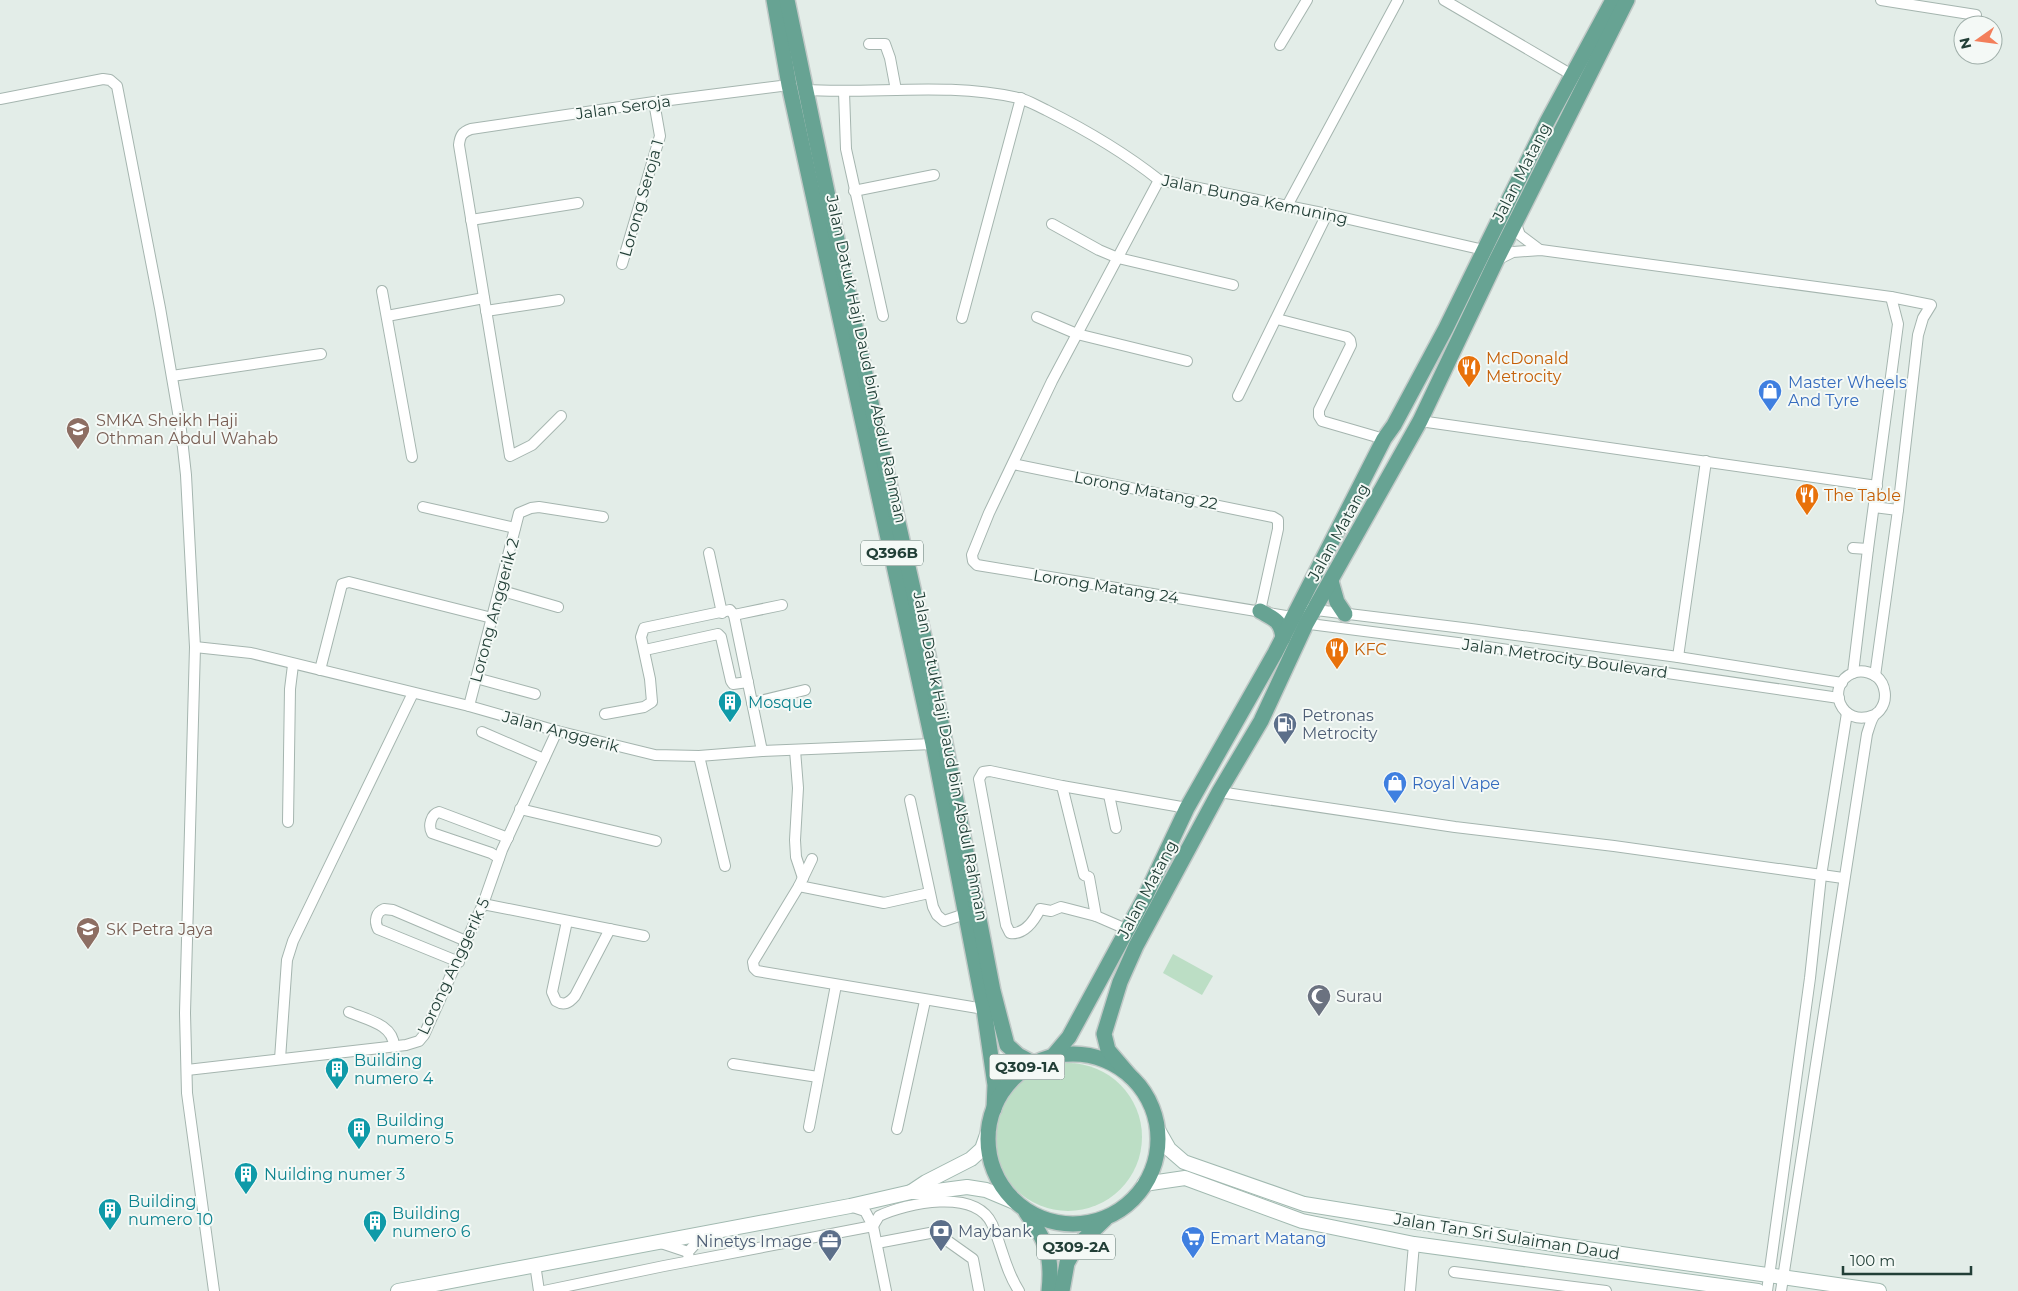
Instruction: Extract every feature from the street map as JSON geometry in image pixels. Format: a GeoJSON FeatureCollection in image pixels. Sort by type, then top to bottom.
{"type":"FeatureCollection","features":[{"type":"Feature","properties":{"kind":"main road","name":"Jalan Datuk Haji Daud bin Abdul Rahman"},"geometry":{"type":"LineString","coordinates":[[774,0],[790,85],[933,744],[984,1009],[995,1085],[994,1109]]}},
{"type":"Feature","properties":{"kind":"main road","name":"Jalan Datuk Haji Daud bin Abdul Rahman"},"geometry":{"type":"LineString","coordinates":[[788,0],[873,412],[928,655],[993,991],[1007,1045],[1018,1055],[1034,1064]]}},
{"type":"Feature","properties":{"kind":"main road","name":"Jalan Matang"},"geometry":{"type":"LineString","coordinates":[[1054,1056],[1069,1037],[1146,894],[1187,808],[1283,638],[1384,440],[1394,425],[1441,336],[1532,151],[1613,0]]}},
{"type":"Feature","properties":{"kind":"main road","name":"Jalan Matang"},"geometry":{"type":"LineString","coordinates":[[1131,1077],[1108,1050],[1104,1034],[1120,982],[1136,946],[1219,792],[1260,721],[1306,624],[1420,421],[1515,222],[1627,0]]}},
{"type":"Feature","properties":{"kind":"main road"},"geometry":{"type":"LineString","coordinates":[[1331,580],[1337,602],[1345,614]]}},
{"type":"Feature","properties":{"kind":"main road"},"geometry":{"type":"LineString","coordinates":[[1260,611],[1278,621],[1282,627],[1283,638]]}},
{"type":"Feature","properties":{"kind":"main road","name":"Q309-1A"},"geometry":{"type":"LineString","coordinates":[[1081,1054],[1099,1058],[1116,1066],[1131,1077],[1148,1100],[1157,1128],[1155,1158],[1144,1184],[1133,1199],[1110,1215],[1094,1221],[1069,1224],[1044,1219],[1020,1205],[1004,1188],[994,1170],[989,1150],[989,1130],[994,1109],[1001,1093],[1012,1079],[1034,1064],[1054,1056],[1081,1054]]}},
{"type":"Feature","properties":{"kind":"main road","name":"Jalan Tan Sri Sulaiman Daud"},"geometry":{"type":"LineString","coordinates":[[1157,1128],[1169,1149],[1184,1162],[1304,1204],[1560,1245],[1879,1291]]}},
{"type":"Feature","properties":{"kind":"main road"},"geometry":{"type":"LineString","coordinates":[[911,1192],[926,1182],[971,1159],[982,1149],[989,1130]]}},
{"type":"Feature","properties":{"kind":"main road","name":"Jalan Tan Sri Sulaiman Daud"},"geometry":{"type":"LineString","coordinates":[[1144,1184],[1185,1178],[1302,1221],[1414,1244],[1758,1291]]}},
{"type":"Feature","properties":{"kind":"main road"},"geometry":{"type":"LineString","coordinates":[[398,1291],[850,1206],[911,1192],[929,1192],[966,1187],[986,1190],[1020,1205],[1045,1240],[1051,1266],[1049,1291]]}},
{"type":"Feature","properties":{"kind":"main road","name":"Q309-2A"},"geometry":{"type":"LineString","coordinates":[[1062,1291],[1067,1263],[1076,1247],[1110,1215]]}},
{"type":"Feature","properties":{"kind":"street"},"geometry":{"type":"LineString","coordinates":[[1280,44],[1307,0]]}},
{"type":"Feature","properties":{"kind":"street"},"geometry":{"type":"LineString","coordinates":[[1287,206],[1398,0]]}},
{"type":"Feature","properties":{"kind":"street"},"geometry":{"type":"LineString","coordinates":[[1444,0],[1572,75]]}},
{"type":"Feature","properties":{"kind":"street"},"geometry":{"type":"LineString","coordinates":[[1881,0],[1976,15]]}},
{"type":"Feature","properties":{"kind":"street"},"geometry":{"type":"LineString","coordinates":[[868,44],[885,44],[890,58],[896,90]]}},
{"type":"Feature","properties":{"kind":"street"},"geometry":{"type":"LineString","coordinates":[[0,99],[103,80],[110,80],[117,86],[172,376],[186,475],[195,646],[185,1013],[187,1070],[190,1123],[214,1291]]}},
{"type":"Feature","properties":{"kind":"street","name":"Jalan Seroja"},"geometry":{"type":"LineString","coordinates":[[471,220],[459,145],[460,136],[464,131],[654,102],[790,85]]}},
{"type":"Feature","properties":{"kind":"street","name":"Jalan Bunga Kemuning"},"geometry":{"type":"LineString","coordinates":[[806,90],[844,92],[977,90],[1021,98],[1071,122],[1137,163],[1159,180],[1327,214],[1484,250]]}},
{"type":"Feature","properties":{"kind":"street"},"geometry":{"type":"LineString","coordinates":[[844,92],[846,149],[883,316]]}},
{"type":"Feature","properties":{"kind":"street"},"geometry":{"type":"LineString","coordinates":[[962,318],[1021,98]]}},
{"type":"Feature","properties":{"kind":"street","name":"Lorong Seroja 1"},"geometry":{"type":"LineString","coordinates":[[622,264],[660,136],[654,102]]}},
{"type":"Feature","properties":{"kind":"street"},"geometry":{"type":"LineString","coordinates":[[854,191],[934,175]]}},
{"type":"Feature","properties":{"kind":"street"},"geometry":{"type":"LineString","coordinates":[[1013,464],[1052,381],[1159,180]]}},
{"type":"Feature","properties":{"kind":"street"},"geometry":{"type":"LineString","coordinates":[[561,416],[532,445],[510,456],[471,220],[578,202]]}},
{"type":"Feature","properties":{"kind":"street"},"geometry":{"type":"LineString","coordinates":[[1238,396],[1327,214]]}},
{"type":"Feature","properties":{"kind":"street"},"geometry":{"type":"LineString","coordinates":[[1515,222],[1520,235],[1541,250]]}},
{"type":"Feature","properties":{"kind":"street"},"geometry":{"type":"LineString","coordinates":[[1052,224],[1118,258],[1232,285]]}},
{"type":"Feature","properties":{"kind":"street"},"geometry":{"type":"LineString","coordinates":[[1496,261],[1513,252],[1541,250],[1891,297],[1931,305],[1923,318],[1918,335],[1898,510],[1875,676]]}},
{"type":"Feature","properties":{"kind":"street"},"geometry":{"type":"LineString","coordinates":[[382,291],[412,457]]}},
{"type":"Feature","properties":{"kind":"street"},"geometry":{"type":"LineString","coordinates":[[1854,673],[1868,549],[1898,324],[1891,297]]}},
{"type":"Feature","properties":{"kind":"street"},"geometry":{"type":"LineString","coordinates":[[387,316],[484,298]]}},
{"type":"Feature","properties":{"kind":"street"},"geometry":{"type":"LineString","coordinates":[[486,311],[560,300]]}},
{"type":"Feature","properties":{"kind":"street"},"geometry":{"type":"LineString","coordinates":[[1037,316],[1077,334],[1187,361]]}},
{"type":"Feature","properties":{"kind":"street"},"geometry":{"type":"LineString","coordinates":[[1277,319],[1346,337],[1350,340],[1351,345],[1319,410],[1318,416],[1322,421],[1384,440]]}},
{"type":"Feature","properties":{"kind":"street"},"geometry":{"type":"LineString","coordinates":[[172,376],[320,354]]}},
{"type":"Feature","properties":{"kind":"street"},"geometry":{"type":"LineString","coordinates":[[1420,421],[1877,486]]}},
{"type":"Feature","properties":{"kind":"street"},"geometry":{"type":"LineString","coordinates":[[1678,657],[1706,461]]}},
{"type":"Feature","properties":{"kind":"street","name":"Lorong Matang 24"},"geometry":{"type":"LineString","coordinates":[[1013,464],[988,513],[972,555],[973,561],[977,565],[1294,615]]}},
{"type":"Feature","properties":{"kind":"street","name":"Lorong Matang 22"},"geometry":{"type":"LineString","coordinates":[[1013,464],[1273,517],[1278,520],[1278,529],[1260,611]]}},
{"type":"Feature","properties":{"kind":"street"},"geometry":{"type":"LineString","coordinates":[[423,507],[515,528]]}},
{"type":"Feature","properties":{"kind":"street","name":"Lorong Anggerik 2"},"geometry":{"type":"LineString","coordinates":[[469,706],[519,513],[531,508],[540,507],[603,517]]}},
{"type":"Feature","properties":{"kind":"street"},"geometry":{"type":"LineString","coordinates":[[1874,507],[1898,510]]}},
{"type":"Feature","properties":{"kind":"street"},"geometry":{"type":"LineString","coordinates":[[1853,548],[1868,549]]}},
{"type":"Feature","properties":{"kind":"street"},"geometry":{"type":"LineString","coordinates":[[709,552],[722,613]]}},
{"type":"Feature","properties":{"kind":"street"},"geometry":{"type":"LineString","coordinates":[[320,670],[342,584],[349,582],[492,618]]}},
{"type":"Feature","properties":{"kind":"street"},"geometry":{"type":"LineString","coordinates":[[499,590],[558,607]]}},
{"type":"Feature","properties":{"kind":"street"},"geometry":{"type":"LineString","coordinates":[[734,614],[782,605]]}},
{"type":"Feature","properties":{"kind":"street"},"geometry":{"type":"LineString","coordinates":[[605,714],[644,706],[652,702],[645,650],[641,637],[644,628],[730,610],[734,614],[762,751]]}},
{"type":"Feature","properties":{"kind":"street","name":"Jalan Metrocity Boulevard"},"geometry":{"type":"LineString","coordinates":[[1294,615],[1314,610],[1435,624],[1678,657],[1842,683]]}},
{"type":"Feature","properties":{"kind":"street","name":"Jalan Metrocity Boulevard"},"geometry":{"type":"LineString","coordinates":[[1294,615],[1306,624],[1433,639],[1839,698]]}},
{"type":"Feature","properties":{"kind":"street"},"geometry":{"type":"LineString","coordinates":[[1433,639],[1435,624]]}},
{"type":"Feature","properties":{"kind":"street"},"geometry":{"type":"LineString","coordinates":[[645,650],[718,634],[721,637],[731,681],[733,684],[748,682]]}},
{"type":"Feature","properties":{"kind":"street","name":"Jalan Anggerik"},"geometry":{"type":"LineString","coordinates":[[195,646],[251,653],[469,706],[655,756],[699,756],[762,751],[933,744]]}},
{"type":"Feature","properties":{"kind":"street"},"geometry":{"type":"LineString","coordinates":[[288,822],[290,689],[293,664]]}},
{"type":"Feature","properties":{"kind":"street"},"geometry":{"type":"LineString","coordinates":[[1781,1291],[1798,1191],[1843,878],[1867,734],[1874,715],[1884,704],[1885,696],[1881,681],[1875,676],[1861,672],[1854,673],[1842,683],[1839,690],[1839,698],[1843,709],[1847,714],[1860,719],[1874,715]]}},
{"type":"Feature","properties":{"kind":"street"},"geometry":{"type":"LineString","coordinates":[[476,678],[535,694]]}},
{"type":"Feature","properties":{"kind":"street"},"geometry":{"type":"LineString","coordinates":[[752,703],[805,690]]}},
{"type":"Feature","properties":{"kind":"street"},"geometry":{"type":"LineString","coordinates":[[280,1059],[287,960],[293,941],[413,693]]}},
{"type":"Feature","properties":{"kind":"street"},"geometry":{"type":"LineString","coordinates":[[1767,1291],[1810,978],[1820,876],[1847,714]]}},
{"type":"Feature","properties":{"kind":"street","name":"Lorong Anggerik 5"},"geometry":{"type":"LineString","coordinates":[[187,1070],[406,1045],[419,1041],[424,1035],[458,962],[483,904],[499,858],[557,731]]}},
{"type":"Feature","properties":{"kind":"street"},"geometry":{"type":"LineString","coordinates":[[482,732],[544,759]]}},
{"type":"Feature","properties":{"kind":"street"},"geometry":{"type":"LineString","coordinates":[[795,750],[798,788],[795,840],[801,882]]}},
{"type":"Feature","properties":{"kind":"street"},"geometry":{"type":"LineString","coordinates":[[699,756],[725,866]]}},
{"type":"Feature","properties":{"kind":"street"},"geometry":{"type":"LineString","coordinates":[[1126,929],[1096,916],[1061,907],[1051,911],[1040,909],[1024,931],[1017,934],[1010,933],[1006,925],[978,779],[983,772],[990,771],[1187,808]]}},
{"type":"Feature","properties":{"kind":"street"},"geometry":{"type":"LineString","coordinates":[[1062,786],[1084,875],[1089,877],[1096,916]]}},
{"type":"Feature","properties":{"kind":"street"},"geometry":{"type":"LineString","coordinates":[[1219,792],[1426,823],[1624,847],[1843,878]]}},
{"type":"Feature","properties":{"kind":"street"},"geometry":{"type":"LineString","coordinates":[[1110,795],[1116,828]]}},
{"type":"Feature","properties":{"kind":"street"},"geometry":{"type":"LineString","coordinates":[[910,800],[933,907],[940,920],[948,920],[965,914]]}},
{"type":"Feature","properties":{"kind":"street"},"geometry":{"type":"LineString","coordinates":[[520,809],[656,841]]}},
{"type":"Feature","properties":{"kind":"street"},"geometry":{"type":"LineString","coordinates":[[499,858],[491,853],[432,833],[430,826],[432,818],[439,812],[508,838]]}},
{"type":"Feature","properties":{"kind":"street"},"geometry":{"type":"LineString","coordinates":[[812,859],[801,882],[753,962],[754,968],[757,971],[984,1009]]}},
{"type":"Feature","properties":{"kind":"street"},"geometry":{"type":"LineString","coordinates":[[801,882],[884,903],[929,893]]}},
{"type":"Feature","properties":{"kind":"street"},"geometry":{"type":"LineString","coordinates":[[483,904],[644,936]]}},
{"type":"Feature","properties":{"kind":"street"},"geometry":{"type":"LineString","coordinates":[[458,962],[382,930],[376,922],[377,917],[382,910],[387,909],[406,915],[466,941]]}},
{"type":"Feature","properties":{"kind":"street"},"geometry":{"type":"LineString","coordinates":[[567,921],[552,992],[556,1001],[562,1004],[569,1002],[575,996],[610,929]]}},
{"type":"Feature","properties":{"kind":"street"},"geometry":{"type":"LineString","coordinates":[[809,1127],[836,985]]}},
{"type":"Feature","properties":{"kind":"street"},"geometry":{"type":"LineString","coordinates":[[897,1129],[925,1000]]}},
{"type":"Feature","properties":{"kind":"street"},"geometry":{"type":"LineString","coordinates":[[349,1012],[388,1028],[394,1037],[394,1046]]}},
{"type":"Feature","properties":{"kind":"street"},"geometry":{"type":"LineString","coordinates":[[733,1064],[818,1078]]}},
{"type":"Feature","properties":{"kind":"street"},"geometry":{"type":"LineString","coordinates":[[1781,1188],[1798,1191]]}},
{"type":"Feature","properties":{"kind":"street"},"geometry":{"type":"LineString","coordinates":[[544,1291],[689,1257],[873,1226],[879,1216],[911,1206],[950,1201],[962,1202],[984,1212],[991,1223],[1009,1273],[1019,1291]]}},
{"type":"Feature","properties":{"kind":"street"},"geometry":{"type":"LineString","coordinates":[[850,1206],[865,1211],[873,1226],[886,1291]]}},
{"type":"Feature","properties":{"kind":"street"},"geometry":{"type":"LineString","coordinates":[[689,1257],[706,1232]]}},
{"type":"Feature","properties":{"kind":"street"},"geometry":{"type":"LineString","coordinates":[[877,1243],[935,1232],[973,1259],[978,1291]]}},
{"type":"Feature","properties":{"kind":"street"},"geometry":{"type":"LineString","coordinates":[[657,1241],[689,1257]]}},
{"type":"Feature","properties":{"kind":"street"},"geometry":{"type":"LineString","coordinates":[[1410,1291],[1414,1244]]}},
{"type":"Feature","properties":{"kind":"street"},"geometry":{"type":"LineString","coordinates":[[535,1264],[539,1291]]}},
{"type":"Feature","properties":{"kind":"street"},"geometry":{"type":"LineString","coordinates":[[1454,1272],[1606,1291]]}},
{"type":"Feature","properties":{"kind":"green space"},"geometry":{"type":"Polygon","coordinates":[[[1173,954],[1213,976],[1202,995],[1163,973],[1173,954]]]}},
{"type":"Feature","properties":{"kind":"green space"},"geometry":{"type":"Polygon","coordinates":[[[1068,1063],[1096,1068],[1121,1084],[1137,1109],[1142,1137],[1137,1165],[1121,1190],[1096,1206],[1068,1211],[1040,1206],[1015,1190],[999,1165],[994,1137],[999,1109],[1015,1084],[1040,1068],[1068,1063]]]}},
{"type":"Feature","properties":{"kind":"place","name":"McDonald Metrocity"},"geometry":{"type":"Point","coordinates":[1469,388]}},
{"type":"Feature","properties":{"kind":"place","name":"Master Wheels And Tyre"},"geometry":{"type":"Point","coordinates":[1770,412]}},
{"type":"Feature","properties":{"kind":"place","name":"SMKA Sheikh Haji Othman Abdul Wahab"},"geometry":{"type":"Point","coordinates":[78,450]}},
{"type":"Feature","properties":{"kind":"place","name":"The Table"},"geometry":{"type":"Point","coordinates":[1807,516]}},
{"type":"Feature","properties":{"kind":"place","name":"KFC"},"geometry":{"type":"Point","coordinates":[1337,670]}},
{"type":"Feature","properties":{"kind":"place","name":"Mosque"},"geometry":{"type":"Point","coordinates":[730,723]}},
{"type":"Feature","properties":{"kind":"place","name":"Petronas Metrocity"},"geometry":{"type":"Point","coordinates":[1285,745]}},
{"type":"Feature","properties":{"kind":"place","name":"Royal Vape"},"geometry":{"type":"Point","coordinates":[1395,804]}},
{"type":"Feature","properties":{"kind":"place","name":"SK Petra Jaya"},"geometry":{"type":"Point","coordinates":[88,950]}},
{"type":"Feature","properties":{"kind":"place","name":"Surau"},"geometry":{"type":"Point","coordinates":[1319,1017]}},
{"type":"Feature","properties":{"kind":"place","name":"Building numero 4"},"geometry":{"type":"Point","coordinates":[337,1090]}},
{"type":"Feature","properties":{"kind":"place","name":"Building numero 5"},"geometry":{"type":"Point","coordinates":[359,1150]}},
{"type":"Feature","properties":{"kind":"place","name":"Nuilding numer 3"},"geometry":{"type":"Point","coordinates":[246,1195]}},
{"type":"Feature","properties":{"kind":"place","name":"Building numero 10"},"geometry":{"type":"Point","coordinates":[110,1231]}},
{"type":"Feature","properties":{"kind":"place","name":"Building numero 6"},"geometry":{"type":"Point","coordinates":[375,1243]}},
{"type":"Feature","properties":{"kind":"place","name":"Maybank"},"geometry":{"type":"Point","coordinates":[941,1252]}},
{"type":"Feature","properties":{"kind":"place","name":"Emart Matang"},"geometry":{"type":"Point","coordinates":[1193,1259]}},
{"type":"Feature","properties":{"kind":"place","name":"Ninetys Image"},"geometry":{"type":"Point","coordinates":[830,1262]}}]}
